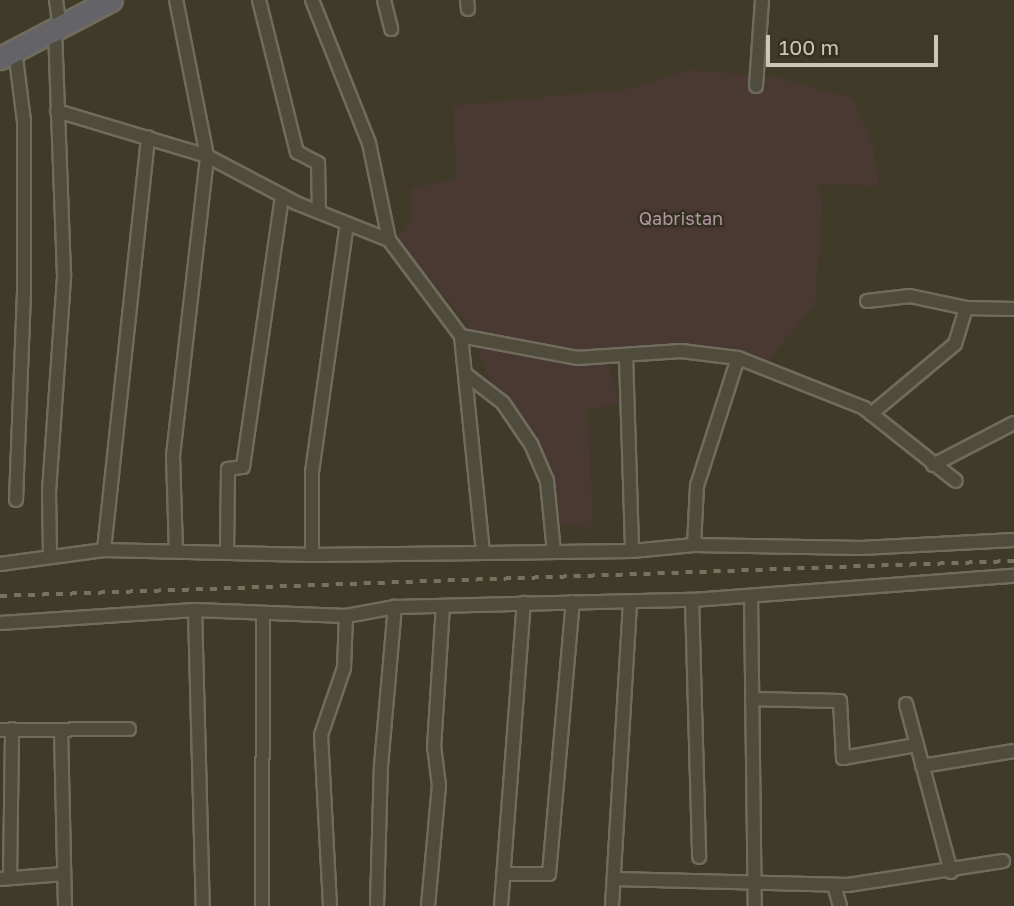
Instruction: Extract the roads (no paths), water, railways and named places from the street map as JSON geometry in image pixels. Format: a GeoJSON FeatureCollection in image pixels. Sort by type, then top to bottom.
{"type":"FeatureCollection","features":[{"type":"Feature","properties":{"kind":"highway"},"geometry":{"type":"LineString","coordinates":[[8,54],[111,0]]}},
{"type":"Feature","properties":{"kind":"street"},"geometry":{"type":"LineString","coordinates":[[50,554],[49,492],[64,275],[57,111],[56,0]]}},
{"type":"Feature","properties":{"kind":"street"},"geometry":{"type":"LineString","coordinates":[[176,551],[173,456],[207,156],[177,0]]}},
{"type":"Feature","properties":{"kind":"street"},"geometry":{"type":"LineString","coordinates":[[259,0],[297,152],[318,163],[320,212]]}},
{"type":"Feature","properties":{"kind":"street"},"geometry":{"type":"LineString","coordinates":[[312,0],[369,143],[389,240],[461,336],[468,376],[483,553]]}},
{"type":"Feature","properties":{"kind":"street"},"geometry":{"type":"LineString","coordinates":[[384,0],[391,29]]}},
{"type":"Feature","properties":{"kind":"street"},"geometry":{"type":"LineString","coordinates":[[756,86],[762,0]]}},
{"type":"Feature","properties":{"kind":"street"},"geometry":{"type":"LineString","coordinates":[[8,54],[24,121],[24,266],[16,500]]}},
{"type":"Feature","properties":{"kind":"street"},"geometry":{"type":"LineString","coordinates":[[57,111],[207,156],[282,195],[389,240]]}},
{"type":"Feature","properties":{"kind":"street"},"geometry":{"type":"LineString","coordinates":[[104,550],[148,137]]}},
{"type":"Feature","properties":{"kind":"street"},"geometry":{"type":"LineString","coordinates":[[227,552],[228,469],[243,467],[282,195]]}},
{"type":"Feature","properties":{"kind":"street"},"geometry":{"type":"LineString","coordinates":[[312,555],[312,472],[347,223]]}},
{"type":"Feature","properties":{"kind":"street"},"geometry":{"type":"LineString","coordinates":[[867,301],[910,296],[966,308],[1014,309]]}},
{"type":"Feature","properties":{"kind":"street"},"geometry":{"type":"LineString","coordinates":[[871,414],[955,344],[966,308]]}},
{"type":"Feature","properties":{"kind":"street"},"geometry":{"type":"LineString","coordinates":[[461,336],[548,356],[626,356],[681,351],[738,358],[789,381],[825,389],[871,414],[956,481]]}},
{"type":"Feature","properties":{"kind":"street"},"geometry":{"type":"LineString","coordinates":[[626,356],[632,551]]}},
{"type":"Feature","properties":{"kind":"street"},"geometry":{"type":"LineString","coordinates":[[694,545],[697,486],[738,358]]}},
{"type":"Feature","properties":{"kind":"street"},"geometry":{"type":"LineString","coordinates":[[468,376],[503,403],[531,444],[549,494],[554,552]]}},
{"type":"Feature","properties":{"kind":"street"},"geometry":{"type":"LineString","coordinates":[[933,465],[1014,423]]}},
{"type":"Feature","properties":{"kind":"street"},"geometry":{"type":"LineString","coordinates":[[0,564],[50,554],[104,550],[312,555],[632,551],[694,545],[861,548],[1014,540]]}},
{"type":"Feature","properties":{"kind":"street"},"geometry":{"type":"LineString","coordinates":[[0,623],[195,610],[263,616],[346,615],[394,607],[630,603],[1014,576]]}},
{"type":"Feature","properties":{"kind":"street"},"geometry":{"type":"LineString","coordinates":[[751,596],[755,906]]}},
{"type":"Feature","properties":{"kind":"street"},"geometry":{"type":"LineString","coordinates":[[692,600],[699,857]]}},
{"type":"Feature","properties":{"kind":"street"},"geometry":{"type":"LineString","coordinates":[[505,873],[549,874],[573,602]]}},
{"type":"Feature","properties":{"kind":"street"},"geometry":{"type":"LineString","coordinates":[[500,906],[505,873],[524,603]]}},
{"type":"Feature","properties":{"kind":"street"},"geometry":{"type":"LineString","coordinates":[[612,906],[630,603]]}},
{"type":"Feature","properties":{"kind":"street"},"geometry":{"type":"LineString","coordinates":[[428,906],[439,786],[433,748],[443,606]]}},
{"type":"Feature","properties":{"kind":"street"},"geometry":{"type":"LineString","coordinates":[[377,906],[381,766],[394,607]]}},
{"type":"Feature","properties":{"kind":"street"},"geometry":{"type":"LineString","coordinates":[[195,610],[203,906]]}},
{"type":"Feature","properties":{"kind":"street"},"geometry":{"type":"LineString","coordinates":[[330,906],[321,735],[344,668],[346,615]]}},
{"type":"Feature","properties":{"kind":"street"},"geometry":{"type":"LineString","coordinates":[[262,906],[263,616]]}},
{"type":"Feature","properties":{"kind":"street"},"geometry":{"type":"LineString","coordinates":[[752,699],[840,701],[843,758],[916,745]]}},
{"type":"Feature","properties":{"kind":"street"},"geometry":{"type":"LineString","coordinates":[[906,704],[951,872]]}},
{"type":"Feature","properties":{"kind":"street"},"geometry":{"type":"LineString","coordinates":[[64,874],[5,878],[6,730],[129,729]]}},
{"type":"Feature","properties":{"kind":"street"},"geometry":{"type":"LineString","coordinates":[[61,730],[65,906]]}},
{"type":"Feature","properties":{"kind":"street"},"geometry":{"type":"LineString","coordinates":[[922,766],[1014,751]]}},
{"type":"Feature","properties":{"kind":"street"},"geometry":{"type":"LineString","coordinates":[[615,879],[834,885],[951,872],[1003,861]]}},
{"type":"Feature","properties":{"kind":"street"},"geometry":{"type":"LineString","coordinates":[[834,885],[840,906]]}},
{"type":"Feature","properties":{"kind":"railway"},"geometry":{"type":"LineString","coordinates":[[0,596],[1014,561]]}},
{"type":"Feature","properties":{"kind":"park label","name":"Qabristan"},"geometry":{"type":"Point","coordinates":[681,218]}}]}
